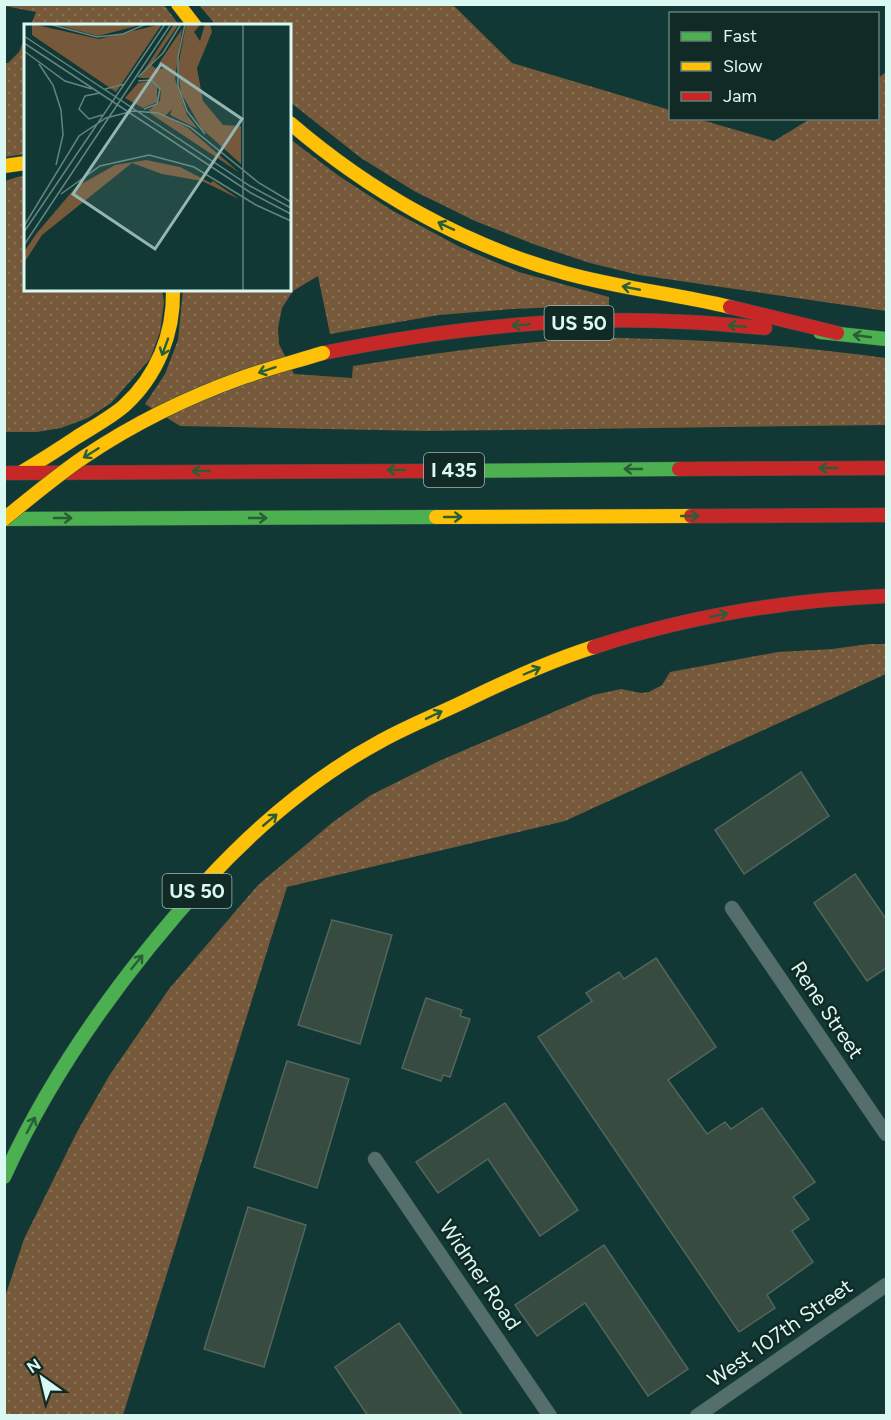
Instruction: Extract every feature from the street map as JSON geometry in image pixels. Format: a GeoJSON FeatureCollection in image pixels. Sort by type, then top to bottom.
{"type":"FeatureCollection","features":[{"type":"Feature","properties":{"kind":"highway"},"geometry":{"type":"LineString","coordinates":[[178,4],[193,24]]}},
{"type":"Feature","properties":{"kind":"highway"},"geometry":{"type":"LineString","coordinates":[[291,124],[334,160],[400,202],[436,222],[503,251],[545,267],[591,280],[688,298],[837,333]]}},
{"type":"Feature","properties":{"kind":"highway"},"geometry":{"type":"LineString","coordinates":[[4,166],[24,163]]}},
{"type":"Feature","properties":{"kind":"highway"},"geometry":{"type":"LineString","coordinates":[[21,472],[112,415],[139,390],[160,359],[168,340],[172,319],[173,291]]}},
{"type":"Feature","properties":{"kind":"highway","name":"US 50"},"geometry":{"type":"LineString","coordinates":[[4,519],[82,459],[117,436],[157,415],[231,382],[323,353],[443,332],[536,324],[636,321],[687,322],[837,333],[886,339]]}},
{"type":"Feature","properties":{"kind":"highway","name":"I 435"},"geometry":{"type":"LineString","coordinates":[[4,472],[886,468]]}},
{"type":"Feature","properties":{"kind":"highway","name":"I 435"},"geometry":{"type":"LineString","coordinates":[[4,519],[886,515]]}},
{"type":"Feature","properties":{"kind":"highway","name":"US 50"},"geometry":{"type":"LineString","coordinates":[[4,1177],[60,1072],[97,1016],[162,931],[191,897],[261,827],[295,799],[371,746],[533,670],[584,650],[636,634],[770,605],[822,599],[886,596]]}},
{"type":"Feature","properties":{"kind":"street","name":"Rene Street"},"geometry":{"type":"LineString","coordinates":[[732,908],[886,1134]]}},
{"type":"Feature","properties":{"kind":"street","name":"Widmer Road"},"geometry":{"type":"LineString","coordinates":[[375,1159],[550,1416]]}},
{"type":"Feature","properties":{"kind":"street","name":"West 107th Street"},"geometry":{"type":"LineString","coordinates":[[697,1416],[886,1285]]}},
{"type":"Feature","properties":{"kind":"shaded area"},"geometry":{"type":"Polygon","coordinates":[[[164,5],[178,24],[31,24],[36,12],[5,6],[164,5]]]}},
{"type":"Feature","properties":{"kind":"shaded area"},"geometry":{"type":"Polygon","coordinates":[[[199,5],[453,5],[512,63],[669,110],[669,120],[701,120],[774,141],[808,120],[879,120],[879,77],[886,72],[886,311],[639,275],[590,263],[475,221],[414,191],[361,158],[291,103],[291,24],[215,24],[199,5]]]}},
{"type":"Feature","properties":{"kind":"shaded area"},"geometry":{"type":"Polygon","coordinates":[[[24,40],[24,154],[5,157],[5,63],[8,63],[19,52],[24,40]]]}},
{"type":"Feature","properties":{"kind":"shaded area"},"geometry":{"type":"Polygon","coordinates":[[[291,140],[339,176],[393,211],[460,247],[519,272],[609,297],[609,305],[439,315],[330,334],[318,276],[293,291],[282,308],[278,328],[279,344],[294,374],[352,378],[353,366],[476,348],[538,342],[608,338],[717,341],[886,358],[886,425],[426,431],[180,426],[145,404],[165,374],[178,340],[183,291],[291,291],[291,140]]]}},
{"type":"Feature","properties":{"kind":"shaded area"},"geometry":{"type":"Polygon","coordinates":[[[24,176],[24,291],[162,291],[164,302],[160,332],[150,359],[111,403],[88,418],[61,428],[37,432],[5,432],[5,181],[24,176]]]}},
{"type":"Feature","properties":{"kind":"shaded area"},"geometry":{"type":"Polygon","coordinates":[[[886,644],[886,674],[565,821],[287,887],[123,1415],[5,1415],[5,1297],[24,1239],[77,1132],[109,1076],[169,989],[258,885],[333,822],[371,795],[439,761],[593,695],[621,689],[641,693],[649,692],[662,685],[670,672],[778,652],[886,644]]]}},
{"type":"Feature","properties":{"kind":"building"},"geometry":{"type":"Polygon","coordinates":[[[801,772],[829,816],[744,874],[715,830],[801,772]]]}},
{"type":"Feature","properties":{"kind":"building"},"geometry":{"type":"Polygon","coordinates":[[[855,874],[886,919],[886,968],[867,981],[814,903],[855,874]]]}},
{"type":"Feature","properties":{"kind":"building"},"geometry":{"type":"Polygon","coordinates":[[[332,920],[392,935],[360,1044],[298,1025],[332,920]]]}},
{"type":"Feature","properties":{"kind":"building"},"geometry":{"type":"Polygon","coordinates":[[[656,958],[716,1047],[668,1080],[707,1134],[725,1122],[731,1129],[762,1108],[815,1182],[793,1197],[809,1219],[792,1231],[813,1262],[767,1295],[775,1308],[739,1332],[538,1037],[592,1001],[586,993],[619,972],[624,979],[656,958]]]}},
{"type":"Feature","properties":{"kind":"building"},"geometry":{"type":"Polygon","coordinates":[[[426,998],[462,1010],[460,1016],[470,1019],[450,1077],[443,1075],[441,1081],[402,1068],[426,998]]]}},
{"type":"Feature","properties":{"kind":"building"},"geometry":{"type":"Polygon","coordinates":[[[287,1061],[349,1079],[317,1188],[254,1167],[287,1061]]]}},
{"type":"Feature","properties":{"kind":"building"},"geometry":{"type":"Polygon","coordinates":[[[505,1103],[578,1210],[540,1236],[488,1159],[438,1193],[416,1162],[505,1103]]]}},
{"type":"Feature","properties":{"kind":"building"},"geometry":{"type":"Polygon","coordinates":[[[248,1207],[306,1225],[264,1367],[204,1349],[248,1207]]]}},
{"type":"Feature","properties":{"kind":"building"},"geometry":{"type":"Polygon","coordinates":[[[604,1245],[688,1369],[648,1396],[585,1303],[537,1336],[515,1305],[604,1245]]]}},
{"type":"Feature","properties":{"kind":"building"},"geometry":{"type":"Polygon","coordinates":[[[399,1323],[463,1416],[368,1416],[335,1367],[399,1323]]]}},
{"type":"Feature","properties":{"kind":"traffic: fast"},"geometry":{"type":"LineString","coordinates":[[820,332],[886,339]]}},
{"type":"Feature","properties":{"kind":"traffic: fast"},"geometry":{"type":"LineString","coordinates":[[435,471],[679,469]]}},
{"type":"Feature","properties":{"kind":"traffic: fast"},"geometry":{"type":"LineString","coordinates":[[4,519],[436,517]]}},
{"type":"Feature","properties":{"kind":"traffic: fast"},"geometry":{"type":"LineString","coordinates":[[4,1177],[45,1097],[94,1021],[148,948],[207,880]]}},
{"type":"Feature","properties":{"kind":"traffic: slow"},"geometry":{"type":"LineString","coordinates":[[178,4],[193,24]]}},
{"type":"Feature","properties":{"kind":"traffic: slow"},"geometry":{"type":"LineString","coordinates":[[291,124],[320,148],[385,193],[419,213],[490,247],[565,273],[730,307]]}},
{"type":"Feature","properties":{"kind":"traffic: slow"},"geometry":{"type":"LineString","coordinates":[[4,166],[24,163]]}},
{"type":"Feature","properties":{"kind":"traffic: slow"},"geometry":{"type":"LineString","coordinates":[[22,472],[113,415],[136,394],[154,368],[167,338],[173,306],[173,291]]}},
{"type":"Feature","properties":{"kind":"traffic: slow"},"geometry":{"type":"LineString","coordinates":[[4,519],[74,464],[141,422],[223,385],[323,353]]}},
{"type":"Feature","properties":{"kind":"traffic: slow"},"geometry":{"type":"LineString","coordinates":[[436,517],[691,516]]}},
{"type":"Feature","properties":{"kind":"traffic: slow"},"geometry":{"type":"LineString","coordinates":[[207,880],[246,840],[288,803],[357,755],[401,730],[511,679],[594,647]]}},
{"type":"Feature","properties":{"kind":"traffic: jam"},"geometry":{"type":"LineString","coordinates":[[730,307],[837,333]]}},
{"type":"Feature","properties":{"kind":"traffic: jam"},"geometry":{"type":"LineString","coordinates":[[323,353],[413,337],[550,322],[641,320],[765,328]]}},
{"type":"Feature","properties":{"kind":"traffic: jam"},"geometry":{"type":"LineString","coordinates":[[679,469],[886,468]]}},
{"type":"Feature","properties":{"kind":"traffic: jam"},"geometry":{"type":"LineString","coordinates":[[4,473],[435,471]]}},
{"type":"Feature","properties":{"kind":"traffic: jam"},"geometry":{"type":"LineString","coordinates":[[691,516],[886,515]]}},
{"type":"Feature","properties":{"kind":"traffic: jam"},"geometry":{"type":"LineString","coordinates":[[594,647],[630,636],[738,611],[812,601],[886,596]]}}]}
